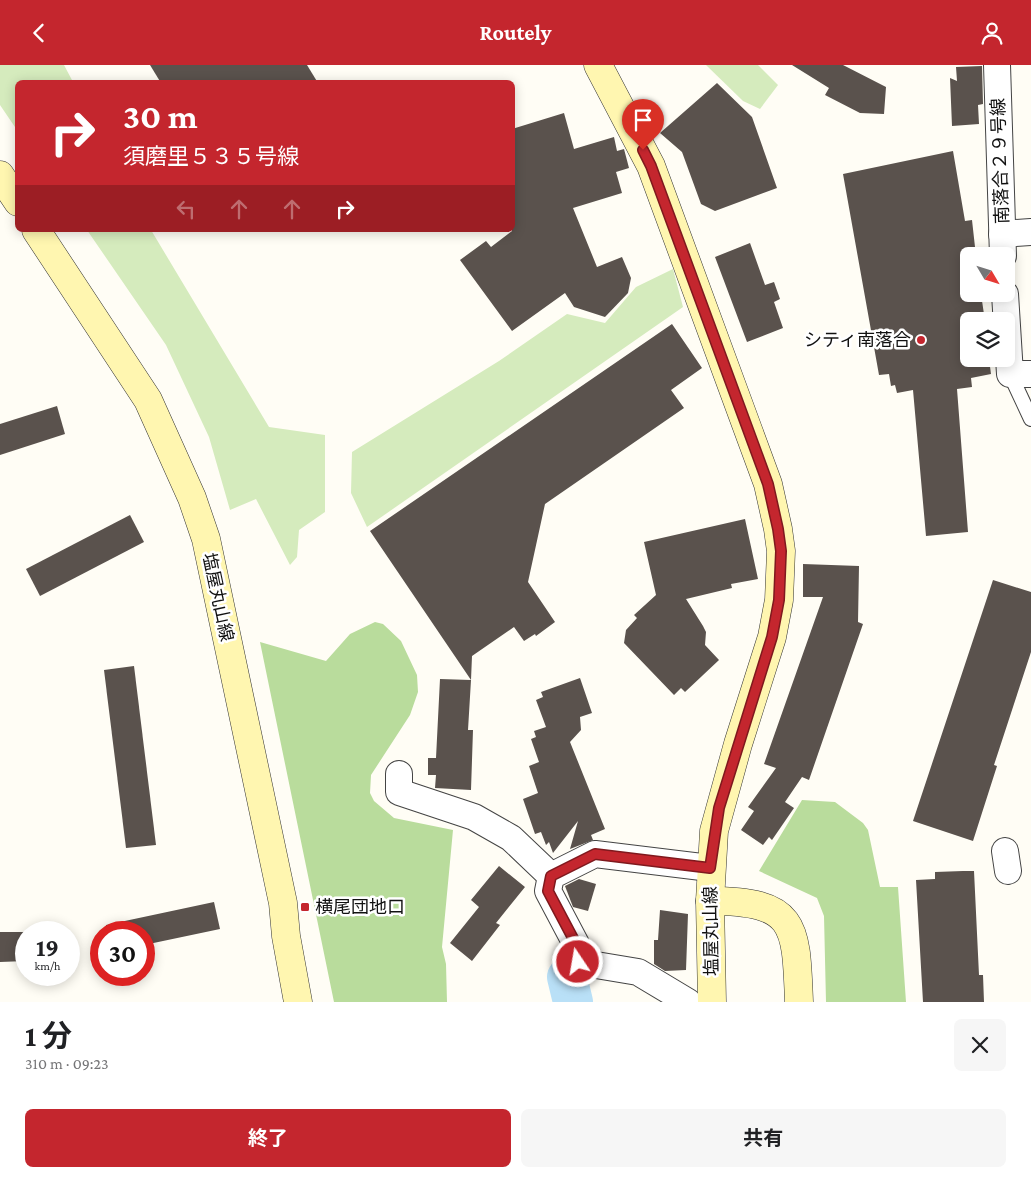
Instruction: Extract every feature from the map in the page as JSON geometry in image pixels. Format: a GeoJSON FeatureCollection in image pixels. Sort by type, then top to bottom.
{"type":"FeatureCollection","features":[{"type":"Feature","properties":{"kind":"street","name":"塩屋丸山線"},"geometry":{"type":"LineString","coordinates":[[598,65],[651,166],[768,484],[778,529],[781,577],[777,617],[719,808],[710,868],[712,1002]]}},
{"type":"Feature","properties":{"kind":"street","name":"南落合２９号線"},"geometry":{"type":"LineString","coordinates":[[997,65],[1003,245]]}},
{"type":"Feature","properties":{"kind":"street"},"geometry":{"type":"LineString","coordinates":[[0,175],[15,198]]}},
{"type":"Feature","properties":{"kind":"street","name":"塩屋丸山線"},"geometry":{"type":"LineString","coordinates":[[37,232],[148,401],[178,465],[198,515],[206,539],[283,903],[286,936],[298,1002]]}},
{"type":"Feature","properties":{"kind":"street"},"geometry":{"type":"LineString","coordinates":[[1003,245],[1031,232]]}},
{"type":"Feature","properties":{"kind":"street"},"geometry":{"type":"LineString","coordinates":[[1007,303],[1020,374]]}},
{"type":"Feature","properties":{"kind":"street"},"geometry":{"type":"LineString","coordinates":[[399,774],[399,792],[474,817],[496,829],[511,838],[551,876]]}},
{"type":"Feature","properties":{"kind":"street"},"geometry":{"type":"LineString","coordinates":[[551,876],[595,854],[710,868]]}},
{"type":"Feature","properties":{"kind":"street"},"geometry":{"type":"LineString","coordinates":[[551,876],[548,891],[576,944],[578,962],[638,972],[688,1002]]}},
{"type":"Feature","properties":{"kind":"street"},"geometry":{"type":"LineString","coordinates":[[710,901],[740,901],[757,905],[772,911],[785,920],[793,935],[797,952],[799,1002]]}},
{"type":"Feature","properties":{"kind":"lane"},"geometry":{"type":"LineString","coordinates":[[1020,374],[1031,419]]}},
{"type":"Feature","properties":{"kind":"green space"},"geometry":{"type":"Polygon","coordinates":[[[0,65],[64,65],[72,80],[15,80],[15,127],[0,105],[0,65]]]}},
{"type":"Feature","properties":{"kind":"green space"},"geometry":{"type":"Polygon","coordinates":[[[706,65],[758,65],[778,85],[760,109],[743,101],[706,65]]]}},
{"type":"Feature","properties":{"kind":"green space"},"geometry":{"type":"Polygon","coordinates":[[[88,232],[152,232],[269,427],[325,435],[325,512],[299,530],[297,557],[290,565],[256,499],[230,510],[209,437],[166,345],[88,232]]]}},
{"type":"Feature","properties":{"kind":"green space"},"geometry":{"type":"Polygon","coordinates":[[[673,269],[683,307],[367,527],[351,493],[352,452],[499,361],[567,314],[605,323],[636,287],[673,269]]]}},
{"type":"Feature","properties":{"kind":"green space"},"geometry":{"type":"Polygon","coordinates":[[[375,622],[383,624],[401,641],[417,675],[418,692],[410,715],[371,775],[370,793],[374,801],[394,818],[453,830],[442,947],[446,964],[447,1002],[334,1002],[260,642],[326,661],[350,634],[375,622]]]}},
{"type":"Feature","properties":{"kind":"green space"},"geometry":{"type":"Polygon","coordinates":[[[802,800],[835,802],[863,823],[868,830],[880,887],[898,887],[906,1002],[826,1002],[824,916],[817,898],[759,871],[802,800]]]}},
{"type":"Feature","properties":{"kind":"building"},"geometry":{"type":"Polygon","coordinates":[[[150,65],[307,65],[316,80],[159,80],[150,65]]]}},
{"type":"Feature","properties":{"kind":"building"},"geometry":{"type":"Polygon","coordinates":[[[792,65],[843,65],[886,87],[884,114],[860,113],[825,95],[829,88],[792,65]]]}},
{"type":"Feature","properties":{"kind":"building"},"geometry":{"type":"Polygon","coordinates":[[[982,66],[983,104],[978,105],[979,124],[952,126],[950,78],[957,81],[956,67],[982,66]]]}},
{"type":"Feature","properties":{"kind":"building"},"geometry":{"type":"Polygon","coordinates":[[[717,83],[752,117],[777,188],[715,211],[701,204],[682,152],[660,133],[717,83]]]}},
{"type":"Feature","properties":{"kind":"building"},"geometry":{"type":"Polygon","coordinates":[[[564,113],[574,149],[614,137],[617,151],[624,149],[629,168],[616,172],[622,193],[573,208],[597,267],[622,257],[631,278],[628,293],[605,317],[574,307],[565,293],[512,331],[460,260],[486,241],[491,247],[511,232],[515,232],[515,128],[564,113]]]}},
{"type":"Feature","properties":{"kind":"building","name":"シティ南落合"},"geometry":{"type":"Polygon","coordinates":[[[953,151],[965,221],[972,220],[975,247],[960,247],[960,303],[982,303],[984,312],[960,312],[960,367],[990,367],[991,374],[971,378],[972,387],[957,389],[968,532],[926,536],[913,390],[897,393],[895,385],[891,386],[889,374],[879,375],[843,174],[953,151]]]}},
{"type":"Feature","properties":{"kind":"building"},"geometry":{"type":"Polygon","coordinates":[[[750,243],[765,285],[774,282],[780,299],[774,302],[783,328],[747,342],[715,257],[750,243]]]}},
{"type":"Feature","properties":{"kind":"building"},"geometry":{"type":"Polygon","coordinates":[[[672,324],[702,368],[671,390],[684,408],[545,504],[528,582],[555,622],[536,636],[535,634],[524,641],[514,627],[472,656],[471,680],[370,531],[672,324]]]}},
{"type":"Feature","properties":{"kind":"building"},"geometry":{"type":"Polygon","coordinates":[[[57,406],[65,434],[0,455],[0,424],[57,406]]]}},
{"type":"Feature","properties":{"kind":"building"},"geometry":{"type":"Polygon","coordinates":[[[130,515],[144,542],[40,596],[26,569],[130,515]]]}},
{"type":"Feature","properties":{"kind":"building"},"geometry":{"type":"Polygon","coordinates":[[[745,519],[758,579],[731,584],[732,588],[686,599],[706,632],[705,645],[719,660],[685,692],[681,688],[674,695],[624,643],[626,630],[637,618],[634,615],[656,595],[644,542],[745,519]]]}},
{"type":"Feature","properties":{"kind":"building"},"geometry":{"type":"Polygon","coordinates":[[[803,564],[859,566],[858,622],[863,624],[809,780],[802,777],[785,802],[794,808],[772,840],[769,837],[763,845],[741,830],[754,811],[748,807],[776,768],[764,764],[823,597],[803,597],[803,564]]]}},
{"type":"Feature","properties":{"kind":"building"},"geometry":{"type":"Polygon","coordinates":[[[993,580],[1031,592],[1031,652],[994,765],[997,766],[973,841],[913,821],[993,580]]]}},
{"type":"Feature","properties":{"kind":"building"},"geometry":{"type":"Polygon","coordinates":[[[134,666],[156,845],[126,848],[104,670],[134,666]]]}},
{"type":"Feature","properties":{"kind":"building"},"geometry":{"type":"Polygon","coordinates":[[[580,678],[592,713],[580,717],[581,730],[570,742],[605,829],[591,835],[593,840],[570,849],[578,821],[553,853],[549,842],[546,845],[541,832],[535,834],[523,799],[538,793],[529,766],[539,762],[531,739],[536,737],[534,731],[546,727],[536,700],[543,697],[541,692],[580,678]]]}},
{"type":"Feature","properties":{"kind":"building"},"geometry":{"type":"Polygon","coordinates":[[[440,679],[471,680],[468,730],[473,730],[471,790],[435,788],[436,775],[428,775],[428,758],[436,758],[440,679]]]}},
{"type":"Feature","properties":{"kind":"building"},"geometry":{"type":"Polygon","coordinates":[[[499,866],[525,887],[496,923],[500,925],[472,961],[450,943],[479,907],[471,900],[499,866]]]}},
{"type":"Feature","properties":{"kind":"building"},"geometry":{"type":"Polygon","coordinates":[[[974,871],[979,975],[983,975],[984,1002],[923,1002],[916,880],[935,879],[935,872],[974,871]]]}},
{"type":"Feature","properties":{"kind":"building"},"geometry":{"type":"Polygon","coordinates":[[[579,879],[596,884],[588,911],[573,907],[565,886],[579,879]]]}},
{"type":"Feature","properties":{"kind":"building"},"geometry":{"type":"Polygon","coordinates":[[[214,902],[220,929],[155,943],[155,921],[125,921],[214,902]]]}},
{"type":"Feature","properties":{"kind":"building"},"geometry":{"type":"Polygon","coordinates":[[[660,910],[688,914],[686,970],[665,971],[654,964],[654,940],[658,940],[660,910]]]}},
{"type":"Feature","properties":{"kind":"building"},"geometry":{"type":"Polygon","coordinates":[[[0,932],[15,932],[15,961],[0,962],[0,932]]]}},
{"type":"Feature","properties":{"kind":"waterway"},"geometry":{"type":"LineString","coordinates":[[567,977],[573,1002]]}},
{"type":"Feature","properties":{"kind":"place","name":"シティ南落合"},"geometry":{"type":"Point","coordinates":[921,340]}},
{"type":"Feature","properties":{"kind":"place","name":"横尾団地口"},"geometry":{"type":"Point","coordinates":[305,907]}},
{"type":"Feature","properties":{"kind":"route"},"geometry":{"type":"LineString","coordinates":[[578,962],[576,944],[548,891],[551,876],[595,854],[710,868],[714,831],[719,808],[777,617],[781,577],[781,551],[778,529],[768,484],[651,166],[643,150]]}}]}
